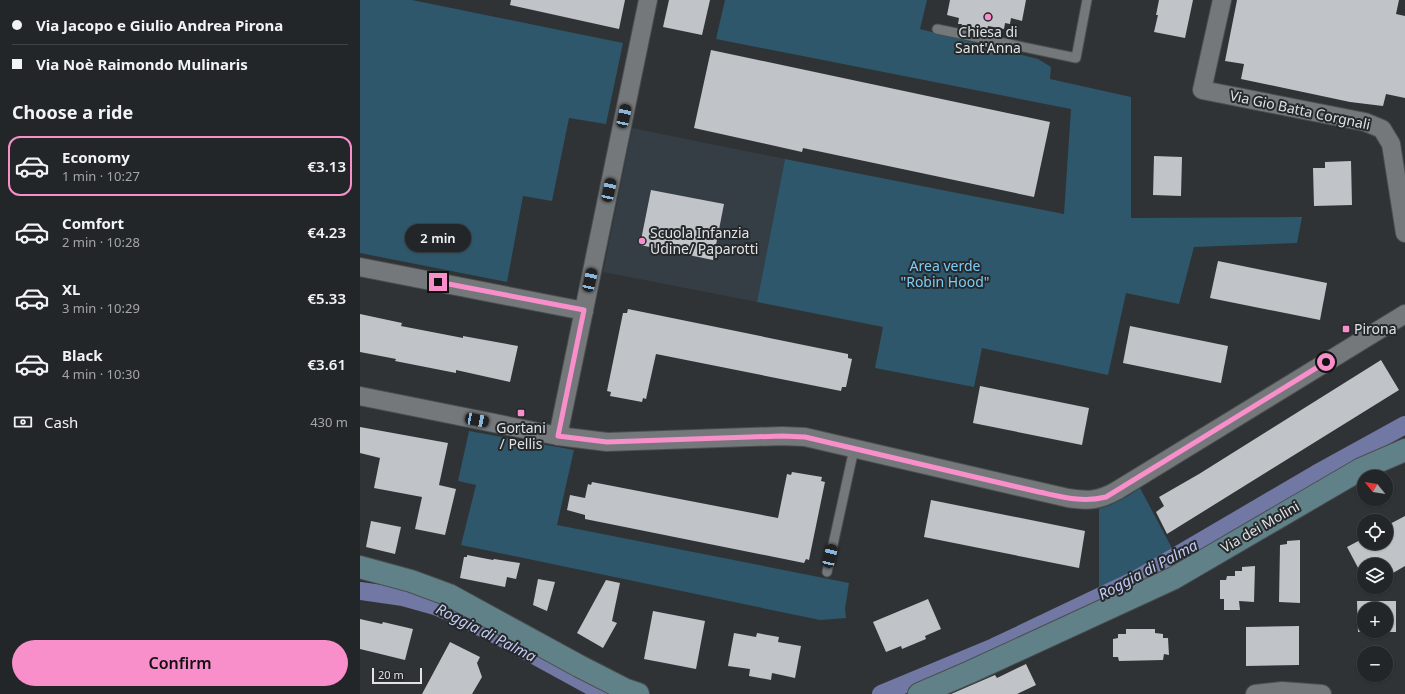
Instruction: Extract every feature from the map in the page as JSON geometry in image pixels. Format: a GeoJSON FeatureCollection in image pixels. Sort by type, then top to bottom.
{"type":"FeatureCollection","features":[{"type":"Feature","properties":{"kind":"street"},"geometry":{"type":"LineString","coordinates":[[558,436],[648,0]]}},
{"type":"Feature","properties":{"kind":"street","name":"Via Gio Batta Corgnali"},"geometry":{"type":"LineString","coordinates":[[1222,0],[1202,90],[1364,122],[1382,129],[1391,144],[1405,233]]}},
{"type":"Feature","properties":{"kind":"street"},"geometry":{"type":"LineString","coordinates":[[360,267],[584,310]]}},
{"type":"Feature","properties":{"kind":"street"},"geometry":{"type":"LineString","coordinates":[[360,396],[558,436],[607,442],[782,436],[805,437],[1068,498],[1094,500],[1106,497],[1405,314]]}},
{"type":"Feature","properties":{"kind":"street","name":"Via dei Molini"},"geometry":{"type":"LineString","coordinates":[[919,694],[1174,578],[1361,469],[1405,450]]}},
{"type":"Feature","properties":{"kind":"street"},"geometry":{"type":"LineString","coordinates":[[360,568],[411,581],[449,595],[579,666],[626,690],[638,694]]}},
{"type":"Feature","properties":{"kind":"street"},"geometry":{"type":"LineString","coordinates":[[1258,694],[1282,691],[1322,694]]}},
{"type":"Feature","properties":{"kind":"lane"},"geometry":{"type":"LineString","coordinates":[[937,29],[1076,58],[1087,0]]}},
{"type":"Feature","properties":{"kind":"lane"},"geometry":{"type":"LineString","coordinates":[[827,572],[854,449]]}},
{"type":"Feature","properties":{"kind":"shaded area"},"geometry":{"type":"Polygon","coordinates":[[[632,128],[785,159],[757,302],[603,272],[632,128]]]}},
{"type":"Feature","properties":{"kind":"green space"},"geometry":{"type":"Polygon","coordinates":[[[360,0],[412,0],[623,43],[606,124],[569,118],[552,201],[523,196],[507,282],[360,253],[360,0]]]}},
{"type":"Feature","properties":{"kind":"green space","name":"Area verde \"Robin Hood\""},"geometry":{"type":"Polygon","coordinates":[[[725,0],[927,0],[920,29],[1038,59],[1051,67],[1050,79],[1131,97],[1131,218],[1302,217],[1297,243],[1194,247],[1179,304],[1126,293],[1108,375],[982,348],[974,387],[875,368],[883,327],[757,302],[785,159],[1064,214],[1071,109],[716,39],[725,0]]]}},
{"type":"Feature","properties":{"kind":"green space"},"geometry":{"type":"Polygon","coordinates":[[[469,431],[574,450],[557,525],[849,583],[845,609],[846,618],[820,620],[461,545],[476,485],[458,481],[469,431]]]}},
{"type":"Feature","properties":{"kind":"green space"},"geometry":{"type":"Polygon","coordinates":[[[1140,488],[1174,552],[1142,569],[1099,588],[1099,509],[1121,500],[1140,488]]]}},
{"type":"Feature","properties":{"kind":"building"},"geometry":{"type":"Polygon","coordinates":[[[511,0],[625,0],[619,29],[510,5],[511,0]]]}},
{"type":"Feature","properties":{"kind":"building"},"geometry":{"type":"Polygon","coordinates":[[[669,0],[710,0],[702,35],[663,27],[669,0]]]}},
{"type":"Feature","properties":{"kind":"building","name":"Chiesa di Sant'Anna"},"geometry":{"type":"Polygon","coordinates":[[[950,0],[1026,0],[1022,21],[1011,18],[1010,24],[1005,23],[1004,29],[988,26],[987,30],[983,29],[982,32],[961,28],[962,24],[958,24],[959,18],[947,15],[950,0]]]}},
{"type":"Feature","properties":{"kind":"building"},"geometry":{"type":"Polygon","coordinates":[[[1159,0],[1193,0],[1185,38],[1154,32],[1158,15],[1156,15],[1159,0]]]}},
{"type":"Feature","properties":{"kind":"building"},"geometry":{"type":"Polygon","coordinates":[[[1237,0],[1399,0],[1396,14],[1405,16],[1405,98],[1386,94],[1383,106],[1350,102],[1241,79],[1244,64],[1225,61],[1237,0]]]}},
{"type":"Feature","properties":{"kind":"building"},"geometry":{"type":"Polygon","coordinates":[[[711,50],[1050,122],[1034,197],[803,148],[802,152],[694,128],[711,50]]]}},
{"type":"Feature","properties":{"kind":"building"},"geometry":{"type":"Polygon","coordinates":[[[1154,156],[1182,157],[1181,196],[1153,195],[1154,156]]]}},
{"type":"Feature","properties":{"kind":"building"},"geometry":{"type":"Polygon","coordinates":[[[1351,161],[1352,205],[1314,206],[1313,168],[1325,168],[1325,162],[1351,161]]]}},
{"type":"Feature","properties":{"kind":"building"},"geometry":{"type":"Polygon","coordinates":[[[651,190],[724,204],[713,260],[640,245],[651,190]]]}},
{"type":"Feature","properties":{"kind":"building"},"geometry":{"type":"Polygon","coordinates":[[[1218,261],[1327,283],[1320,320],[1210,298],[1218,261]]]}},
{"type":"Feature","properties":{"kind":"building"},"geometry":{"type":"Polygon","coordinates":[[[628,309],[848,354],[848,358],[852,359],[846,387],[842,387],[841,391],[656,354],[646,399],[643,398],[642,402],[610,396],[611,392],[607,391],[623,313],[627,313],[628,309]]]}},
{"type":"Feature","properties":{"kind":"building"},"geometry":{"type":"Polygon","coordinates":[[[360,314],[402,323],[401,326],[463,338],[463,336],[518,346],[510,382],[456,370],[456,373],[395,361],[396,359],[360,352],[360,314]]]}},
{"type":"Feature","properties":{"kind":"building"},"geometry":{"type":"Polygon","coordinates":[[[1130,326],[1228,346],[1221,383],[1123,363],[1130,326]]]}},
{"type":"Feature","properties":{"kind":"building"},"geometry":{"type":"Polygon","coordinates":[[[1381,360],[1399,390],[1167,534],[1156,512],[1164,506],[1159,497],[1199,474],[1381,360]]]}},
{"type":"Feature","properties":{"kind":"building"},"geometry":{"type":"Polygon","coordinates":[[[980,386],[1089,408],[1082,445],[973,423],[980,386]]]}},
{"type":"Feature","properties":{"kind":"building"},"geometry":{"type":"Polygon","coordinates":[[[360,427],[448,443],[439,485],[456,489],[445,535],[415,529],[422,497],[374,488],[380,458],[360,453],[360,427]]]}},
{"type":"Feature","properties":{"kind":"building"},"geometry":{"type":"Polygon","coordinates":[[[792,472],[822,477],[821,481],[825,482],[809,560],[806,559],[804,563],[585,519],[585,515],[567,510],[570,495],[585,498],[588,484],[591,485],[592,482],[778,518],[787,474],[791,475],[792,472]]]}},
{"type":"Feature","properties":{"kind":"building"},"geometry":{"type":"Polygon","coordinates":[[[931,500],[1085,531],[1079,568],[924,537],[931,500]]]}},
{"type":"Feature","properties":{"kind":"building"},"geometry":{"type":"Polygon","coordinates":[[[1405,516],[1405,566],[1393,573],[1393,558],[1357,558],[1357,566],[1347,547],[1357,542],[1357,550],[1393,550],[1393,522],[1405,516]]]}},
{"type":"Feature","properties":{"kind":"building"},"geometry":{"type":"Polygon","coordinates":[[[371,521],[401,527],[395,554],[366,547],[371,521]]]}},
{"type":"Feature","properties":{"kind":"building"},"geometry":{"type":"Polygon","coordinates":[[[1300,540],[1300,603],[1279,602],[1280,545],[1287,544],[1287,541],[1300,540]]]}},
{"type":"Feature","properties":{"kind":"building"},"geometry":{"type":"Polygon","coordinates":[[[467,555],[520,563],[516,579],[507,577],[505,587],[460,578],[464,557],[467,557],[467,555]]]}},
{"type":"Feature","properties":{"kind":"building"},"geometry":{"type":"Polygon","coordinates":[[[1255,566],[1254,602],[1239,601],[1240,610],[1224,610],[1224,599],[1220,599],[1220,580],[1226,580],[1227,576],[1235,576],[1235,571],[1242,571],[1242,567],[1255,566]]]}},
{"type":"Feature","properties":{"kind":"building"},"geometry":{"type":"Polygon","coordinates":[[[538,579],[555,582],[547,611],[533,605],[538,579]]]}},
{"type":"Feature","properties":{"kind":"building"},"geometry":{"type":"Polygon","coordinates":[[[606,580],[620,583],[612,621],[617,623],[603,648],[577,633],[606,580]]]}},
{"type":"Feature","properties":{"kind":"building"},"geometry":{"type":"Polygon","coordinates":[[[928,599],[941,629],[925,636],[926,639],[902,649],[901,646],[886,652],[873,622],[928,599]]]}},
{"type":"Feature","properties":{"kind":"building"},"geometry":{"type":"Polygon","coordinates":[[[1357,601],[1396,601],[1396,632],[1393,632],[1393,602],[1357,601]]]}},
{"type":"Feature","properties":{"kind":"building"},"geometry":{"type":"Polygon","coordinates":[[[653,611],[705,621],[696,669],[644,659],[653,611]]]}},
{"type":"Feature","properties":{"kind":"building"},"geometry":{"type":"Polygon","coordinates":[[[360,619],[382,624],[383,622],[413,629],[405,660],[360,649],[360,619]]]}},
{"type":"Feature","properties":{"kind":"building"},"geometry":{"type":"Polygon","coordinates":[[[1299,626],[1299,665],[1246,666],[1246,627],[1299,626]]]}},
{"type":"Feature","properties":{"kind":"building"},"geometry":{"type":"Polygon","coordinates":[[[1126,629],[1155,629],[1155,633],[1163,634],[1163,638],[1168,638],[1169,655],[1164,654],[1163,660],[1119,661],[1118,657],[1113,657],[1113,639],[1118,638],[1118,634],[1126,634],[1126,629]]]}},
{"type":"Feature","properties":{"kind":"building"},"geometry":{"type":"Polygon","coordinates":[[[734,633],[756,637],[757,633],[779,637],[778,642],[801,646],[795,678],[772,673],[771,680],[749,676],[750,669],[728,666],[734,633]]]}},
{"type":"Feature","properties":{"kind":"building"},"geometry":{"type":"Polygon","coordinates":[[[450,642],[480,657],[477,663],[482,677],[472,694],[422,694],[450,642]]]}},
{"type":"Feature","properties":{"kind":"building"},"geometry":{"type":"Polygon","coordinates":[[[1026,664],[1036,685],[1017,694],[951,694],[995,675],[997,678],[1026,664]]]}},
{"type":"Feature","properties":{"kind":"waterway","name":"Roggia di Palma"},"geometry":{"type":"LineString","coordinates":[[881,694],[994,647],[1135,580],[1316,474],[1405,425]]}},
{"type":"Feature","properties":{"kind":"waterway","name":"Roggia di Palma"},"geometry":{"type":"LineString","coordinates":[[360,591],[403,597],[435,606],[506,640],[605,694]]}},
{"type":"Feature","properties":{"kind":"place","name":"Chiesa di Sant'Anna"},"geometry":{"type":"Point","coordinates":[988,17]}},
{"type":"Feature","properties":{"kind":"place","name":"Scuola Infanzia Udine/ Paparotti"},"geometry":{"type":"Point","coordinates":[642,241]}},
{"type":"Feature","properties":{"kind":"place","name":"Pirona"},"geometry":{"type":"Point","coordinates":[1346,329]}},
{"type":"Feature","properties":{"kind":"place","name":"Gortani / Pellis"},"geometry":{"type":"Point","coordinates":[521,413]}},
{"type":"Feature","properties":{"kind":"route"},"geometry":{"type":"LineString","coordinates":[[438,282],[584,310],[558,436],[607,442],[782,436],[805,437],[1039,492],[1084,500],[1094,500],[1106,497],[1326,362]]}}]}
